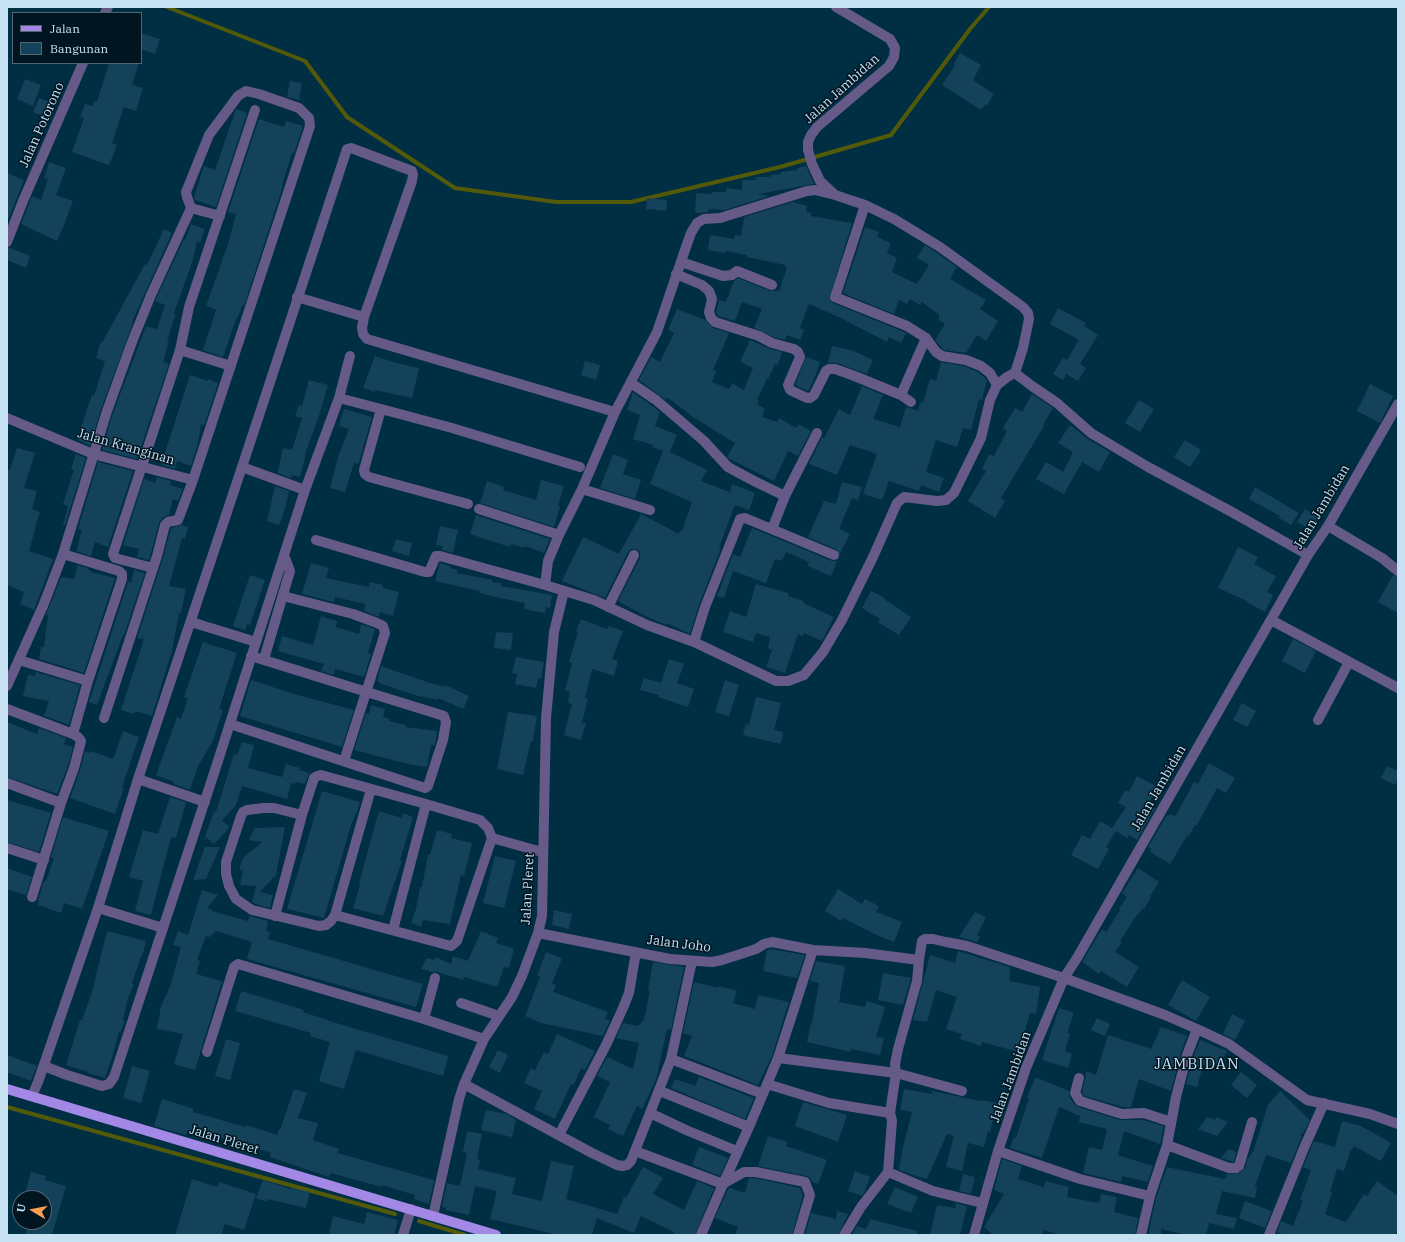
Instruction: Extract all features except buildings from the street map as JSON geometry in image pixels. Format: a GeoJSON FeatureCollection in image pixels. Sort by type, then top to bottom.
{"type":"FeatureCollection","features":[{"type":"Feature","properties":{"kind":"main road","name":"Jalan Pleret"},"geometry":{"type":"LineString","coordinates":[[7,1088],[496,1235]]}},
{"type":"Feature","properties":{"kind":"street","name":"Jalan Jambidan"},"geometry":{"type":"LineString","coordinates":[[835,195],[820,181],[812,164],[808,150],[808,142],[816,127],[889,66],[894,57],[895,48],[890,39],[836,7]]}},
{"type":"Feature","properties":{"kind":"street","name":"Jalan Potorono"},"geometry":{"type":"LineString","coordinates":[[7,242],[23,200],[83,64]]}},
{"type":"Feature","properties":{"kind":"street"},"geometry":{"type":"LineString","coordinates":[[7,686],[43,606],[64,554],[93,454],[132,342],[154,289],[191,208],[186,197],[186,192],[209,135],[241,93],[246,91],[259,94],[299,108],[310,118],[310,126],[193,480],[178,520],[168,522],[166,525],[104,718]]}},
{"type":"Feature","properties":{"kind":"street"},"geometry":{"type":"LineString","coordinates":[[153,568],[115,558],[113,554],[180,350],[189,307],[255,110]]}},
{"type":"Feature","properties":{"kind":"street"},"geometry":{"type":"LineString","coordinates":[[32,1096],[44,1066],[98,908],[138,779],[297,297],[348,149],[351,148],[412,171],[413,175],[364,317],[362,328],[363,334],[367,339],[615,412]]}},
{"type":"Feature","properties":{"kind":"street"},"geometry":{"type":"LineString","coordinates":[[316,540],[425,572],[429,572],[436,556],[440,556],[545,585],[594,600],[647,625],[694,642],[776,680],[788,682],[804,675],[823,652],[842,620],[873,558],[897,503],[904,497],[937,501],[946,500],[954,493],[981,438],[990,400],[997,385],[1015,373],[1023,348],[1029,319],[1028,313],[1023,307],[940,247],[894,219],[865,205],[835,195],[815,190],[807,191],[720,218],[704,219],[700,221],[692,233],[676,274],[657,332],[615,412],[582,489],[559,535],[548,561],[545,585]]}},
{"type":"Feature","properties":{"kind":"street"},"geometry":{"type":"LineString","coordinates":[[865,205],[835,298],[907,326],[926,338],[936,352],[942,356],[966,360],[981,366],[990,373],[997,385]]}},
{"type":"Feature","properties":{"kind":"street"},"geometry":{"type":"LineString","coordinates":[[191,208],[220,216]]}},
{"type":"Feature","properties":{"kind":"street"},"geometry":{"type":"LineString","coordinates":[[681,262],[723,276],[732,275],[737,271],[772,285]]}},
{"type":"Feature","properties":{"kind":"street"},"geometry":{"type":"LineString","coordinates":[[676,274],[702,285],[709,291],[712,299],[708,312],[715,322],[759,336],[772,343],[794,349],[798,352],[800,357],[788,385],[790,390],[810,398],[814,395],[826,371],[829,369],[835,369],[901,395],[911,402]]}},
{"type":"Feature","properties":{"kind":"street"},"geometry":{"type":"LineString","coordinates":[[297,297],[364,317]]}},
{"type":"Feature","properties":{"kind":"street"},"geometry":{"type":"LineString","coordinates":[[901,395],[926,338]]}},
{"type":"Feature","properties":{"kind":"street"},"geometry":{"type":"LineString","coordinates":[[180,350],[231,366]]}},
{"type":"Feature","properties":{"kind":"street"},"geometry":{"type":"LineString","coordinates":[[44,1066],[67,1076],[102,1086],[109,1084],[118,1067],[305,490],[339,398],[350,356]]}},
{"type":"Feature","properties":{"kind":"street"},"geometry":{"type":"LineString","coordinates":[[1015,373],[1057,403],[1091,433],[1148,467],[1308,555]]}},
{"type":"Feature","properties":{"kind":"street"},"geometry":{"type":"LineString","coordinates":[[631,383],[656,400],[704,441],[728,467],[785,496]]}},
{"type":"Feature","properties":{"kind":"street"},"geometry":{"type":"LineString","coordinates":[[339,398],[452,428],[580,467]]}},
{"type":"Feature","properties":{"kind":"street","name":"Jalan Jambidan"},"geometry":{"type":"LineString","coordinates":[[974,1235],[982,1203],[1026,1068],[1064,978],[1081,951],[1308,555],[1328,526],[1398,404]]}},
{"type":"Feature","properties":{"kind":"street"},"geometry":{"type":"LineString","coordinates":[[381,409],[364,470],[365,474],[369,477],[468,504]]}},
{"type":"Feature","properties":{"kind":"street","name":"Jalan Kranginan"},"geometry":{"type":"LineString","coordinates":[[7,418],[93,454],[193,480]]}},
{"type":"Feature","properties":{"kind":"street"},"geometry":{"type":"LineString","coordinates":[[772,530],[785,496],[817,432]]}},
{"type":"Feature","properties":{"kind":"street"},"geometry":{"type":"LineString","coordinates":[[242,467],[305,490]]}},
{"type":"Feature","properties":{"kind":"street"},"geometry":{"type":"LineString","coordinates":[[582,489],[650,510]]}},
{"type":"Feature","properties":{"kind":"street"},"geometry":{"type":"LineString","coordinates":[[479,509],[559,535]]}},
{"type":"Feature","properties":{"kind":"street"},"geometry":{"type":"LineString","coordinates":[[694,642],[705,607],[740,518],[745,518],[834,555]]}},
{"type":"Feature","properties":{"kind":"street"},"geometry":{"type":"LineString","coordinates":[[1328,526],[1382,558],[1398,570]]}},
{"type":"Feature","properties":{"kind":"street"},"geometry":{"type":"LineString","coordinates":[[64,554],[119,571],[122,574],[122,579],[88,681],[73,734]]}},
{"type":"Feature","properties":{"kind":"street"},"geometry":{"type":"LineString","coordinates":[[264,659],[290,571],[284,555]]}},
{"type":"Feature","properties":{"kind":"street"},"geometry":{"type":"LineString","coordinates":[[608,607],[634,555]]}},
{"type":"Feature","properties":{"kind":"street","name":"Jalan Pleret"},"geometry":{"type":"LineString","coordinates":[[434,1216],[458,1100],[484,1039],[512,997],[522,976],[538,933],[542,916],[542,852],[546,718],[554,632],[564,591]]}},
{"type":"Feature","properties":{"kind":"street"},"geometry":{"type":"LineString","coordinates":[[283,596],[353,614],[377,623],[382,626],[385,633],[384,641],[344,761]]}},
{"type":"Feature","properties":{"kind":"street"},"geometry":{"type":"LineString","coordinates":[[1271,620],[1398,688]]}},
{"type":"Feature","properties":{"kind":"street"},"geometry":{"type":"LineString","coordinates":[[191,622],[256,642]]}},
{"type":"Feature","properties":{"kind":"street"},"geometry":{"type":"LineString","coordinates":[[230,724],[425,788],[428,786],[443,740],[446,722],[444,716],[442,715],[251,656]]}},
{"type":"Feature","properties":{"kind":"street"},"geometry":{"type":"LineString","coordinates":[[19,660],[88,681]]}},
{"type":"Feature","properties":{"kind":"street"},"geometry":{"type":"LineString","coordinates":[[1318,720],[1349,662]]}},
{"type":"Feature","properties":{"kind":"street"},"geometry":{"type":"LineString","coordinates":[[7,709],[73,734],[81,741],[81,747],[61,803],[32,897]]}},
{"type":"Feature","properties":{"kind":"street"},"geometry":{"type":"LineString","coordinates":[[275,916],[302,815],[314,778],[317,776],[321,775],[480,820],[488,828],[492,838],[455,944],[451,946],[335,915]]}},
{"type":"Feature","properties":{"kind":"street"},"geometry":{"type":"LineString","coordinates":[[138,779],[205,802]]}},
{"type":"Feature","properties":{"kind":"street"},"geometry":{"type":"LineString","coordinates":[[7,783],[61,803]]}},
{"type":"Feature","properties":{"kind":"street"},"geometry":{"type":"LineString","coordinates":[[302,815],[274,808],[247,810],[243,812],[226,862],[228,886],[236,899],[252,910],[319,926],[326,925],[335,915],[371,789]]}},
{"type":"Feature","properties":{"kind":"street"},"geometry":{"type":"LineString","coordinates":[[393,930],[426,804]]}},
{"type":"Feature","properties":{"kind":"street"},"geometry":{"type":"LineString","coordinates":[[492,838],[542,852]]}},
{"type":"Feature","properties":{"kind":"street"},"geometry":{"type":"LineString","coordinates":[[7,848],[44,860]]}},
{"type":"Feature","properties":{"kind":"street"},"geometry":{"type":"LineString","coordinates":[[98,908],[163,928]]}},
{"type":"Feature","properties":{"kind":"street","name":"Jalan Joho"},"geometry":{"type":"LineString","coordinates":[[538,933],[670,959],[692,961],[712,962],[722,960],[772,942],[813,950],[865,953],[919,960]]}},
{"type":"Feature","properties":{"kind":"street"},"geometry":{"type":"LineString","coordinates":[[844,1235],[861,1207],[888,1172],[892,1121],[890,1113],[896,1073],[895,1064],[917,982],[922,941],[925,939],[933,939],[967,946],[1064,978],[1165,1015],[1229,1044],[1307,1100],[1370,1114],[1398,1124]]}},
{"type":"Feature","properties":{"kind":"street"},"geometry":{"type":"LineString","coordinates":[[701,1235],[778,1058],[813,950]]}},
{"type":"Feature","properties":{"kind":"street"},"geometry":{"type":"LineString","coordinates":[[559,1135],[608,1043],[629,994],[636,952]]}},
{"type":"Feature","properties":{"kind":"street"},"geometry":{"type":"LineString","coordinates":[[464,1084],[592,1154],[617,1165],[627,1165],[631,1161],[660,1091],[671,1059],[692,961]]}},
{"type":"Feature","properties":{"kind":"street"},"geometry":{"type":"LineString","coordinates":[[208,1052],[234,967],[238,964],[424,1019],[484,1039]]}},
{"type":"Feature","properties":{"kind":"street"},"geometry":{"type":"LineString","coordinates":[[424,1019],[435,978]]}},
{"type":"Feature","properties":{"kind":"street"},"geometry":{"type":"LineString","coordinates":[[461,1003],[499,1016]]}},
{"type":"Feature","properties":{"kind":"street"},"geometry":{"type":"LineString","coordinates":[[1141,1235],[1150,1196],[1167,1145],[1187,1055],[1198,1029]]}},
{"type":"Feature","properties":{"kind":"street"},"geometry":{"type":"LineString","coordinates":[[778,1058],[896,1073],[962,1091]]}},
{"type":"Feature","properties":{"kind":"street"},"geometry":{"type":"LineString","coordinates":[[671,1059],[763,1094]]}},
{"type":"Feature","properties":{"kind":"street"},"geometry":{"type":"LineString","coordinates":[[1079,1078],[1075,1093],[1080,1101],[1122,1114],[1144,1113],[1171,1122]]}},
{"type":"Feature","properties":{"kind":"street"},"geometry":{"type":"LineString","coordinates":[[767,1084],[829,1103],[890,1113]]}},
{"type":"Feature","properties":{"kind":"street"},"geometry":{"type":"LineString","coordinates":[[660,1091],[749,1127]]}},
{"type":"Feature","properties":{"kind":"street"},"geometry":{"type":"LineString","coordinates":[[1268,1235],[1324,1103]]}},
{"type":"Feature","properties":{"kind":"street"},"geometry":{"type":"LineString","coordinates":[[650,1113],[737,1151]]}},
{"type":"Feature","properties":{"kind":"street"},"geometry":{"type":"LineString","coordinates":[[1167,1145],[1229,1168],[1236,1168],[1239,1166],[1252,1122]]}},
{"type":"Feature","properties":{"kind":"street"},"geometry":{"type":"LineString","coordinates":[[635,1151],[723,1184]]}},
{"type":"Feature","properties":{"kind":"street"},"geometry":{"type":"LineString","coordinates":[[998,1152],[1080,1179],[1150,1196]]}},
{"type":"Feature","properties":{"kind":"street"},"geometry":{"type":"LineString","coordinates":[[723,1184],[744,1172],[756,1172],[805,1182],[810,1194],[798,1235]]}},
{"type":"Feature","properties":{"kind":"street"},"geometry":{"type":"LineString","coordinates":[[888,1172],[932,1191],[982,1203]]}},
{"type":"Feature","properties":{"kind":"street"},"geometry":{"type":"LineString","coordinates":[[402,1235],[411,1209]]}},
{"type":"Feature","properties":{"kind":"waterway"},"geometry":{"type":"LineString","coordinates":[[167,7],[305,61],[347,117],[455,188],[556,202],[631,202],[780,167],[891,135],[970,29],[989,7]]}},
{"type":"Feature","properties":{"kind":"waterway"},"geometry":{"type":"LineString","coordinates":[[7,1107],[395,1214]]}},
{"type":"Feature","properties":{"kind":"waterway"},"geometry":{"type":"LineString","coordinates":[[419,1221],[465,1235]]}},
{"type":"Feature","properties":{"kind":"district","name":"JAMBIDAN"},"geometry":{"type":"Point","coordinates":[1197,1065]}}]}
